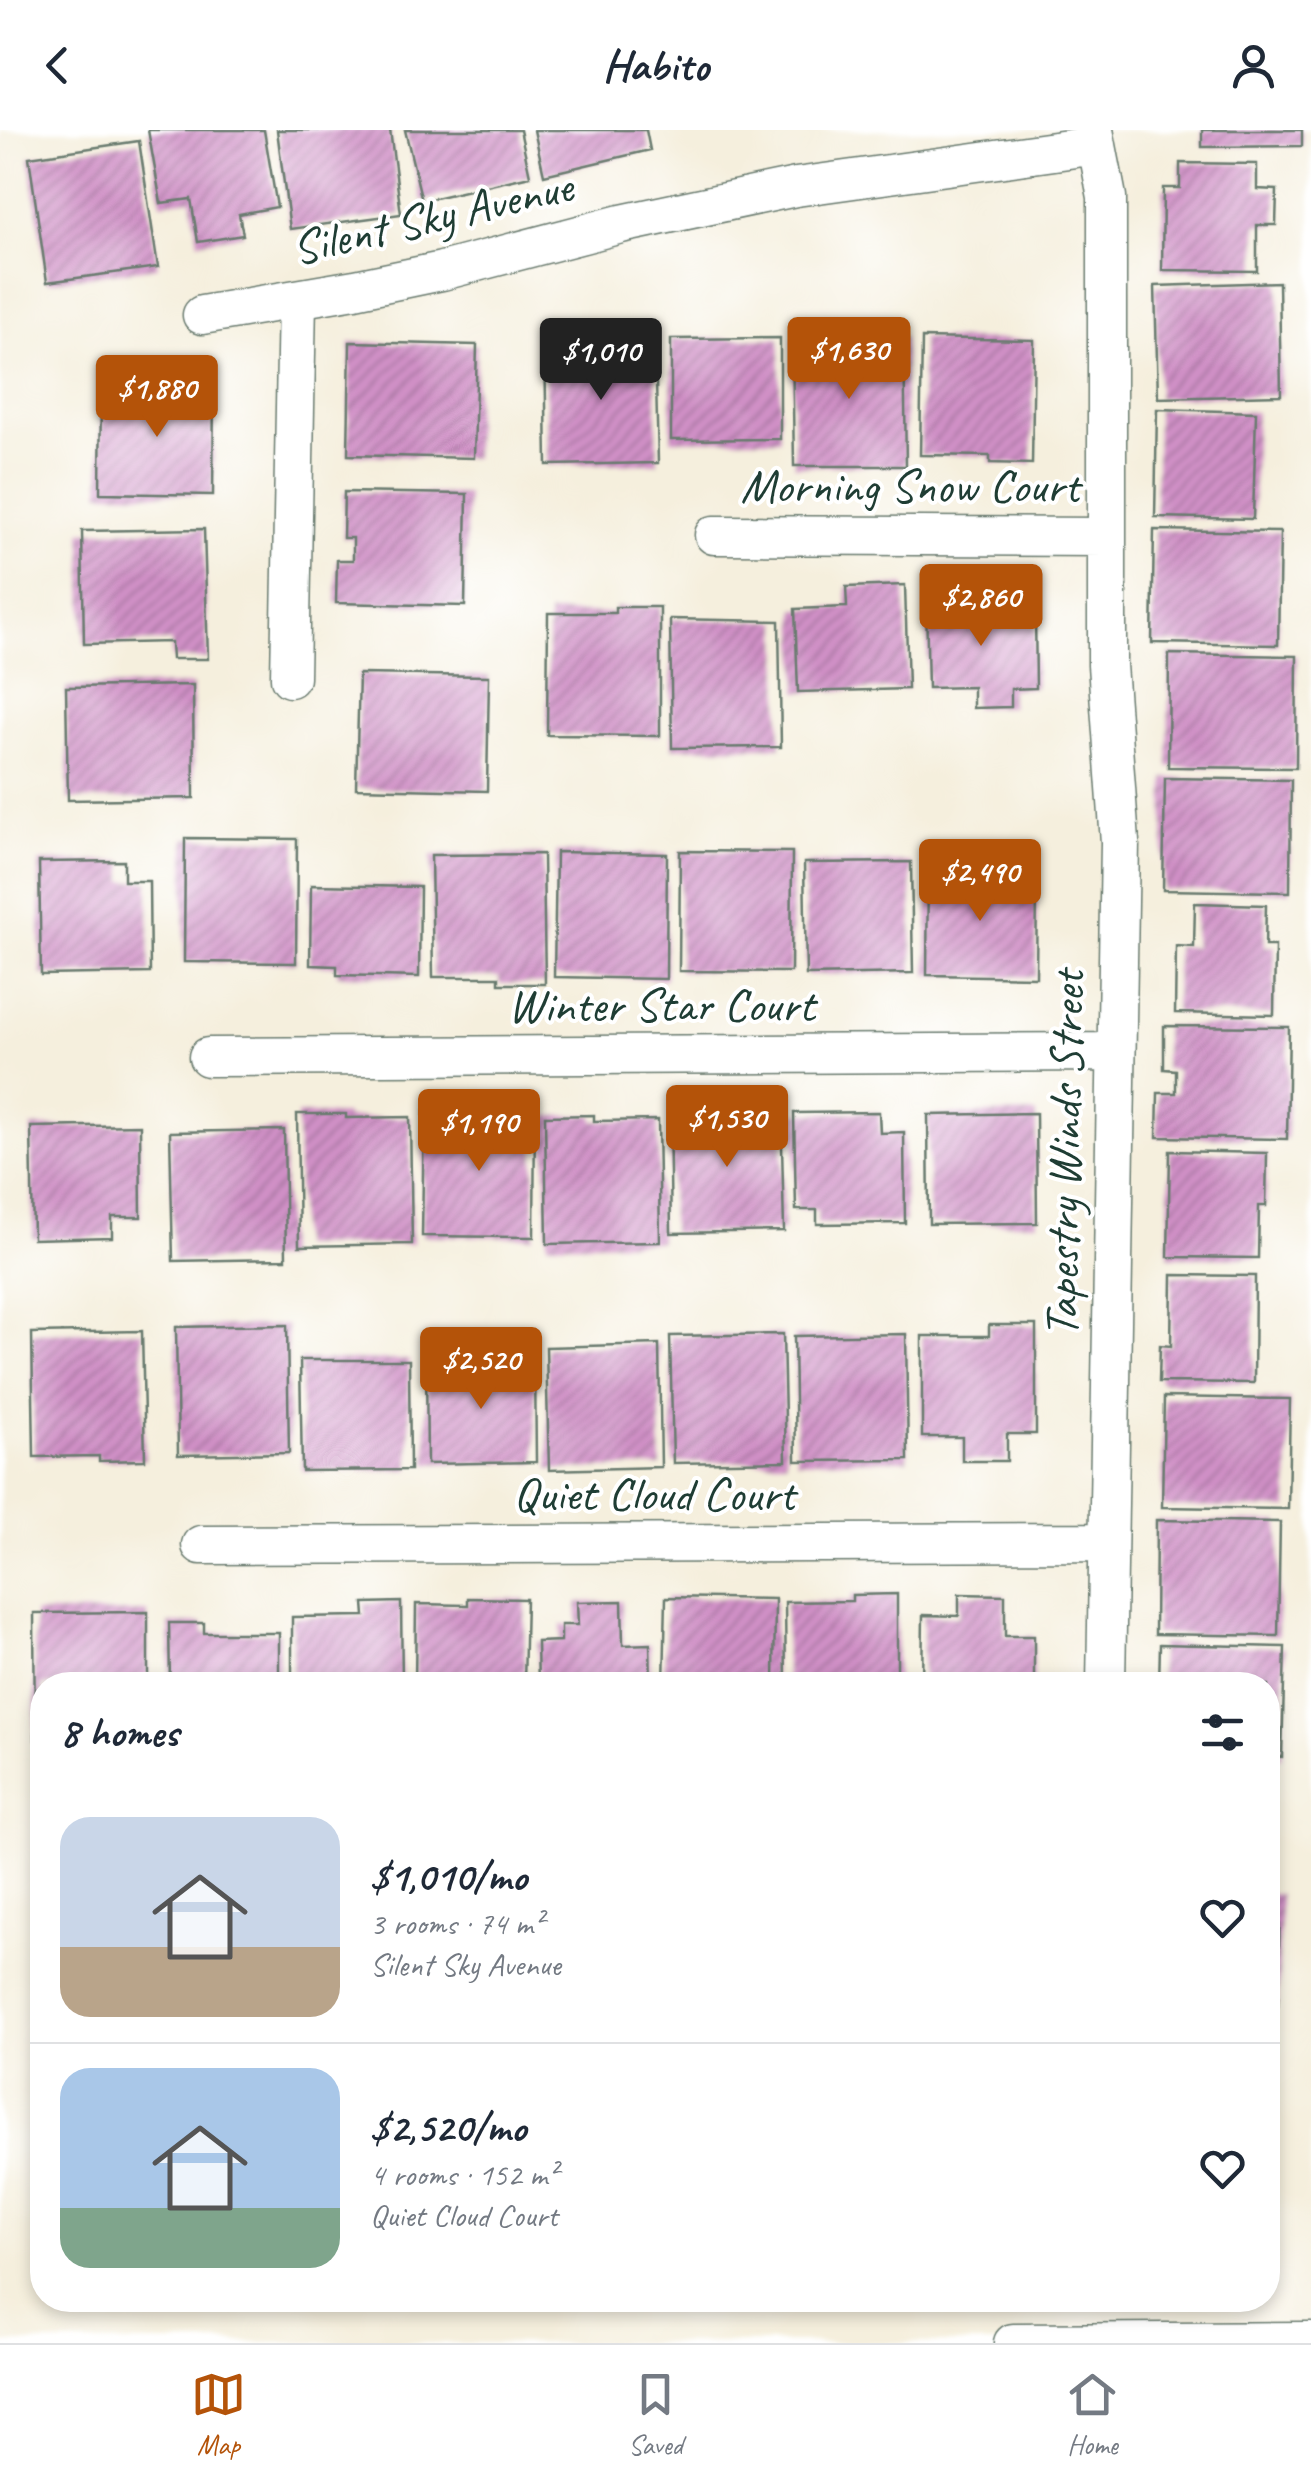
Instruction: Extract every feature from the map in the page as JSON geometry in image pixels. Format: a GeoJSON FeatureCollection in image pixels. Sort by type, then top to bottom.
{"type":"FeatureCollection","features":[{"type":"Feature","properties":{"kind":"street","name":"Silent Sky Avenue"},"geometry":{"type":"LineString","coordinates":[[202,315],[442,271],[622,224],[796,187],[1097,135]]}},
{"type":"Feature","properties":{"kind":"street","name":"Tapestry Winds Street"},"geometry":{"type":"LineString","coordinates":[[1097,135],[1107,197],[1107,664],[1120,842],[1106,1672]]}},
{"type":"Feature","properties":{"kind":"street"},"geometry":{"type":"LineString","coordinates":[[290,678],[297,299]]}},
{"type":"Feature","properties":{"kind":"street","name":"Morning Snow Court"},"geometry":{"type":"LineString","coordinates":[[714,534],[1106,536]]}},
{"type":"Feature","properties":{"kind":"street","name":"Winter Star Court"},"geometry":{"type":"LineString","coordinates":[[208,1057],[1116,1052]]}},
{"type":"Feature","properties":{"kind":"street","name":"Quiet Cloud Court"},"geometry":{"type":"LineString","coordinates":[[201,1546],[1108,1542]]}},
{"type":"Feature","properties":{"kind":"street"},"geometry":{"type":"LineString","coordinates":[[1013,2343],[1311,2341]]}},
{"type":"Feature","properties":{"kind":"building"},"geometry":{"type":"Polygon","coordinates":[[[148,130],[264,130],[277,207],[239,214],[243,235],[198,242],[191,199],[161,203],[148,130]]]}},
{"type":"Feature","properties":{"kind":"building"},"geometry":{"type":"Polygon","coordinates":[[[277,130],[390,130],[401,214],[290,229],[277,130]]]}},
{"type":"Feature","properties":{"kind":"building"},"geometry":{"type":"Polygon","coordinates":[[[405,130],[520,130],[530,176],[422,201],[405,130]]]}},
{"type":"Feature","properties":{"kind":"building"},"geometry":{"type":"Polygon","coordinates":[[[534,130],[646,130],[650,150],[544,175],[534,130]]]}},
{"type":"Feature","properties":{"kind":"building"},"geometry":{"type":"Polygon","coordinates":[[[1202,130],[1302,130],[1302,146],[1202,147],[1202,130]]]}},
{"type":"Feature","properties":{"kind":"building"},"geometry":{"type":"Polygon","coordinates":[[[139,141],[158,267],[47,282],[29,157],[139,141]]]}},
{"type":"Feature","properties":{"kind":"building"},"geometry":{"type":"Polygon","coordinates":[[[1180,163],[1257,164],[1257,189],[1277,190],[1276,225],[1257,225],[1257,271],[1162,270],[1163,188],[1180,188],[1180,163]]]}},
{"type":"Feature","properties":{"kind":"building"},"geometry":{"type":"Polygon","coordinates":[[[1279,282],[1281,395],[1158,398],[1155,286],[1279,282]]]}},
{"type":"Feature","properties":{"kind":"building"},"geometry":{"type":"Polygon","coordinates":[[[904,337],[906,466],[794,466],[792,339],[904,337]]]}},
{"type":"Feature","properties":{"kind":"building"},"geometry":{"type":"Polygon","coordinates":[[[780,338],[780,439],[671,440],[671,339],[780,338]]]}},
{"type":"Feature","properties":{"kind":"building"},"geometry":{"type":"Polygon","coordinates":[[[922,338],[1034,340],[1032,464],[990,463],[990,456],[920,455],[922,338]]]}},
{"type":"Feature","properties":{"kind":"building"},"geometry":{"type":"Polygon","coordinates":[[[655,340],[658,463],[547,465],[545,342],[655,340]]]}},
{"type":"Feature","properties":{"kind":"building"},"geometry":{"type":"Polygon","coordinates":[[[350,342],[477,345],[474,458],[348,455],[350,342]]]}},
{"type":"Feature","properties":{"kind":"building"},"geometry":{"type":"Polygon","coordinates":[[[101,385],[214,387],[213,495],[100,493],[101,385]]]}},
{"type":"Feature","properties":{"kind":"building"},"geometry":{"type":"Polygon","coordinates":[[[1157,409],[1256,412],[1253,519],[1155,517],[1157,409]]]}},
{"type":"Feature","properties":{"kind":"building"},"geometry":{"type":"Polygon","coordinates":[[[344,492],[467,494],[465,606],[336,603],[337,560],[353,560],[353,538],[343,538],[344,492]]]}},
{"type":"Feature","properties":{"kind":"building"},"geometry":{"type":"Polygon","coordinates":[[[204,529],[208,659],[172,659],[171,642],[84,644],[82,531],[204,529]]]}},
{"type":"Feature","properties":{"kind":"building"},"geometry":{"type":"Polygon","coordinates":[[[1154,530],[1280,532],[1278,645],[1152,643],[1154,530]]]}},
{"type":"Feature","properties":{"kind":"building"},"geometry":{"type":"Polygon","coordinates":[[[905,585],[908,689],[798,692],[795,609],[847,607],[846,587],[905,585]]]}},
{"type":"Feature","properties":{"kind":"building"},"geometry":{"type":"Polygon","coordinates":[[[1010,600],[1011,611],[1035,611],[1036,688],[1011,689],[1011,707],[973,708],[973,687],[928,688],[926,602],[1010,600]]]}},
{"type":"Feature","properties":{"kind":"building"},"geometry":{"type":"Polygon","coordinates":[[[615,607],[660,607],[660,736],[547,735],[548,613],[615,613],[615,607]]]}},
{"type":"Feature","properties":{"kind":"building"},"geometry":{"type":"Polygon","coordinates":[[[670,619],[779,621],[781,747],[672,748],[670,619]]]}},
{"type":"Feature","properties":{"kind":"building"},"geometry":{"type":"Polygon","coordinates":[[[1169,654],[1297,656],[1296,768],[1168,767],[1169,654]]]}},
{"type":"Feature","properties":{"kind":"building"},"geometry":{"type":"Polygon","coordinates":[[[359,674],[489,676],[487,791],[356,788],[359,674]]]}},
{"type":"Feature","properties":{"kind":"building"},"geometry":{"type":"Polygon","coordinates":[[[193,685],[194,798],[68,800],[66,687],[193,685]]]}},
{"type":"Feature","properties":{"kind":"building"},"geometry":{"type":"Polygon","coordinates":[[[1165,778],[1291,780],[1290,892],[1163,890],[1165,778]]]}},
{"type":"Feature","properties":{"kind":"building"},"geometry":{"type":"Polygon","coordinates":[[[185,838],[297,839],[296,963],[184,962],[185,838]]]}},
{"type":"Feature","properties":{"kind":"building"},"geometry":{"type":"Polygon","coordinates":[[[680,851],[792,852],[791,972],[679,971],[680,851]]]}},
{"type":"Feature","properties":{"kind":"building"},"geometry":{"type":"Polygon","coordinates":[[[556,852],[667,854],[666,979],[554,977],[556,852]]]}},
{"type":"Feature","properties":{"kind":"building"},"geometry":{"type":"Polygon","coordinates":[[[543,854],[545,984],[499,984],[499,977],[433,977],[431,855],[543,854]]]}},
{"type":"Feature","properties":{"kind":"building"},"geometry":{"type":"Polygon","coordinates":[[[124,861],[124,881],[149,881],[150,973],[41,975],[39,862],[124,861]]]}},
{"type":"Feature","properties":{"kind":"building"},"geometry":{"type":"Polygon","coordinates":[[[911,862],[913,973],[806,975],[804,863],[911,862]]]}},
{"type":"Feature","properties":{"kind":"building"},"geometry":{"type":"Polygon","coordinates":[[[928,866],[1010,868],[1009,886],[1037,886],[1036,977],[927,975],[928,866]]]}},
{"type":"Feature","properties":{"kind":"building"},"geometry":{"type":"Polygon","coordinates":[[[311,885],[420,887],[419,977],[337,975],[337,966],[310,965],[311,885]]]}},
{"type":"Feature","properties":{"kind":"building"},"geometry":{"type":"Polygon","coordinates":[[[1195,903],[1266,905],[1265,946],[1275,946],[1274,1015],[1175,1013],[1176,946],[1194,947],[1195,903]]]}},
{"type":"Feature","properties":{"kind":"building"},"geometry":{"type":"Polygon","coordinates":[[[1164,1026],[1289,1027],[1287,1139],[1157,1137],[1158,1093],[1176,1093],[1176,1070],[1164,1069],[1164,1026]]]}},
{"type":"Feature","properties":{"kind":"building"},"geometry":{"type":"Polygon","coordinates":[[[781,1102],[784,1231],[671,1233],[669,1111],[737,1109],[737,1103],[781,1102]]]}},
{"type":"Feature","properties":{"kind":"building"},"geometry":{"type":"Polygon","coordinates":[[[424,1110],[535,1111],[534,1237],[422,1236],[424,1110]]]}},
{"type":"Feature","properties":{"kind":"building"},"geometry":{"type":"Polygon","coordinates":[[[879,1112],[880,1133],[904,1132],[905,1223],[817,1224],[817,1210],[796,1210],[794,1113],[879,1112]]]}},
{"type":"Feature","properties":{"kind":"building"},"geometry":{"type":"Polygon","coordinates":[[[1036,1113],[1037,1223],[929,1224],[928,1115],[1036,1113]]]}},
{"type":"Feature","properties":{"kind":"building"},"geometry":{"type":"Polygon","coordinates":[[[297,1114],[410,1117],[412,1244],[299,1246],[297,1114]]]}},
{"type":"Feature","properties":{"kind":"building"},"geometry":{"type":"Polygon","coordinates":[[[594,1115],[594,1121],[658,1120],[660,1242],[547,1244],[545,1116],[594,1115]]]}},
{"type":"Feature","properties":{"kind":"building"},"geometry":{"type":"Polygon","coordinates":[[[140,1125],[141,1217],[112,1217],[112,1237],[33,1239],[31,1127],[140,1125]]]}},
{"type":"Feature","properties":{"kind":"building"},"geometry":{"type":"Polygon","coordinates":[[[284,1130],[286,1259],[173,1261],[170,1132],[284,1130]]]}},
{"type":"Feature","properties":{"kind":"building"},"geometry":{"type":"Polygon","coordinates":[[[1170,1151],[1267,1153],[1266,1206],[1259,1206],[1258,1258],[1168,1257],[1170,1151]]]}},
{"type":"Feature","properties":{"kind":"building"},"geometry":{"type":"Polygon","coordinates":[[[1172,1275],[1255,1276],[1254,1383],[1159,1382],[1160,1345],[1171,1346],[1172,1275]]]}},
{"type":"Feature","properties":{"kind":"building"},"geometry":{"type":"Polygon","coordinates":[[[287,1325],[289,1453],[178,1455],[176,1327],[287,1325]]]}},
{"type":"Feature","properties":{"kind":"building"},"geometry":{"type":"Polygon","coordinates":[[[989,1325],[1036,1325],[1036,1434],[1007,1434],[1007,1461],[962,1461],[962,1437],[922,1437],[922,1336],[989,1336],[989,1325]]]}},
{"type":"Feature","properties":{"kind":"building"},"geometry":{"type":"Polygon","coordinates":[[[142,1331],[145,1460],[34,1457],[32,1333],[142,1331]]]}},
{"type":"Feature","properties":{"kind":"building"},"geometry":{"type":"Polygon","coordinates":[[[783,1334],[786,1461],[673,1463],[670,1336],[783,1334]]]}},
{"type":"Feature","properties":{"kind":"building"},"geometry":{"type":"Polygon","coordinates":[[[906,1334],[908,1460],[796,1461],[794,1336],[906,1334]]]}},
{"type":"Feature","properties":{"kind":"building"},"geometry":{"type":"Polygon","coordinates":[[[659,1344],[661,1467],[549,1470],[546,1347],[659,1344]]]}},
{"type":"Feature","properties":{"kind":"building"},"geometry":{"type":"Polygon","coordinates":[[[300,1360],[409,1360],[410,1470],[302,1471],[300,1360]]]}},
{"type":"Feature","properties":{"kind":"building"},"geometry":{"type":"Polygon","coordinates":[[[535,1360],[536,1462],[427,1464],[426,1362],[535,1360]]]}},
{"type":"Feature","properties":{"kind":"building"},"geometry":{"type":"Polygon","coordinates":[[[1164,1397],[1290,1399],[1288,1509],[1162,1507],[1164,1397]]]}},
{"type":"Feature","properties":{"kind":"building"},"geometry":{"type":"Polygon","coordinates":[[[1156,1520],[1280,1522],[1278,1636],[1155,1634],[1156,1520]]]}},
{"type":"Feature","properties":{"kind":"building"},"geometry":{"type":"Polygon","coordinates":[[[897,1594],[897,1672],[786,1672],[785,1602],[852,1601],[852,1595],[897,1594]]]}},
{"type":"Feature","properties":{"kind":"building"},"geometry":{"type":"Polygon","coordinates":[[[959,1594],[1005,1595],[1005,1636],[1034,1636],[1034,1672],[922,1672],[923,1615],[959,1616],[959,1594]]]}},
{"type":"Feature","properties":{"kind":"building"},"geometry":{"type":"Polygon","coordinates":[[[666,1597],[775,1599],[774,1672],[664,1672],[666,1597]]]}},
{"type":"Feature","properties":{"kind":"building"},"geometry":{"type":"Polygon","coordinates":[[[468,1598],[526,1599],[524,1672],[415,1672],[416,1604],[468,1605],[468,1598]]]}},
{"type":"Feature","properties":{"kind":"building"},"geometry":{"type":"Polygon","coordinates":[[[622,1601],[623,1645],[650,1644],[651,1672],[538,1672],[537,1642],[561,1641],[561,1625],[578,1625],[577,1602],[622,1601]]]}},
{"type":"Feature","properties":{"kind":"building"},"geometry":{"type":"Polygon","coordinates":[[[401,1602],[402,1672],[292,1672],[292,1617],[365,1616],[364,1603],[401,1602]]]}},
{"type":"Feature","properties":{"kind":"building"},"geometry":{"type":"Polygon","coordinates":[[[148,1612],[148,1672],[34,1672],[34,1613],[148,1612]]]}},
{"type":"Feature","properties":{"kind":"building"},"geometry":{"type":"Polygon","coordinates":[[[169,1623],[204,1623],[204,1633],[279,1633],[279,1672],[170,1672],[169,1623]]]}},
{"type":"Feature","properties":{"kind":"building"},"geometry":{"type":"Polygon","coordinates":[[[1160,1644],[1285,1647],[1282,1757],[1280,1672],[1159,1672],[1160,1644]]]}}]}
